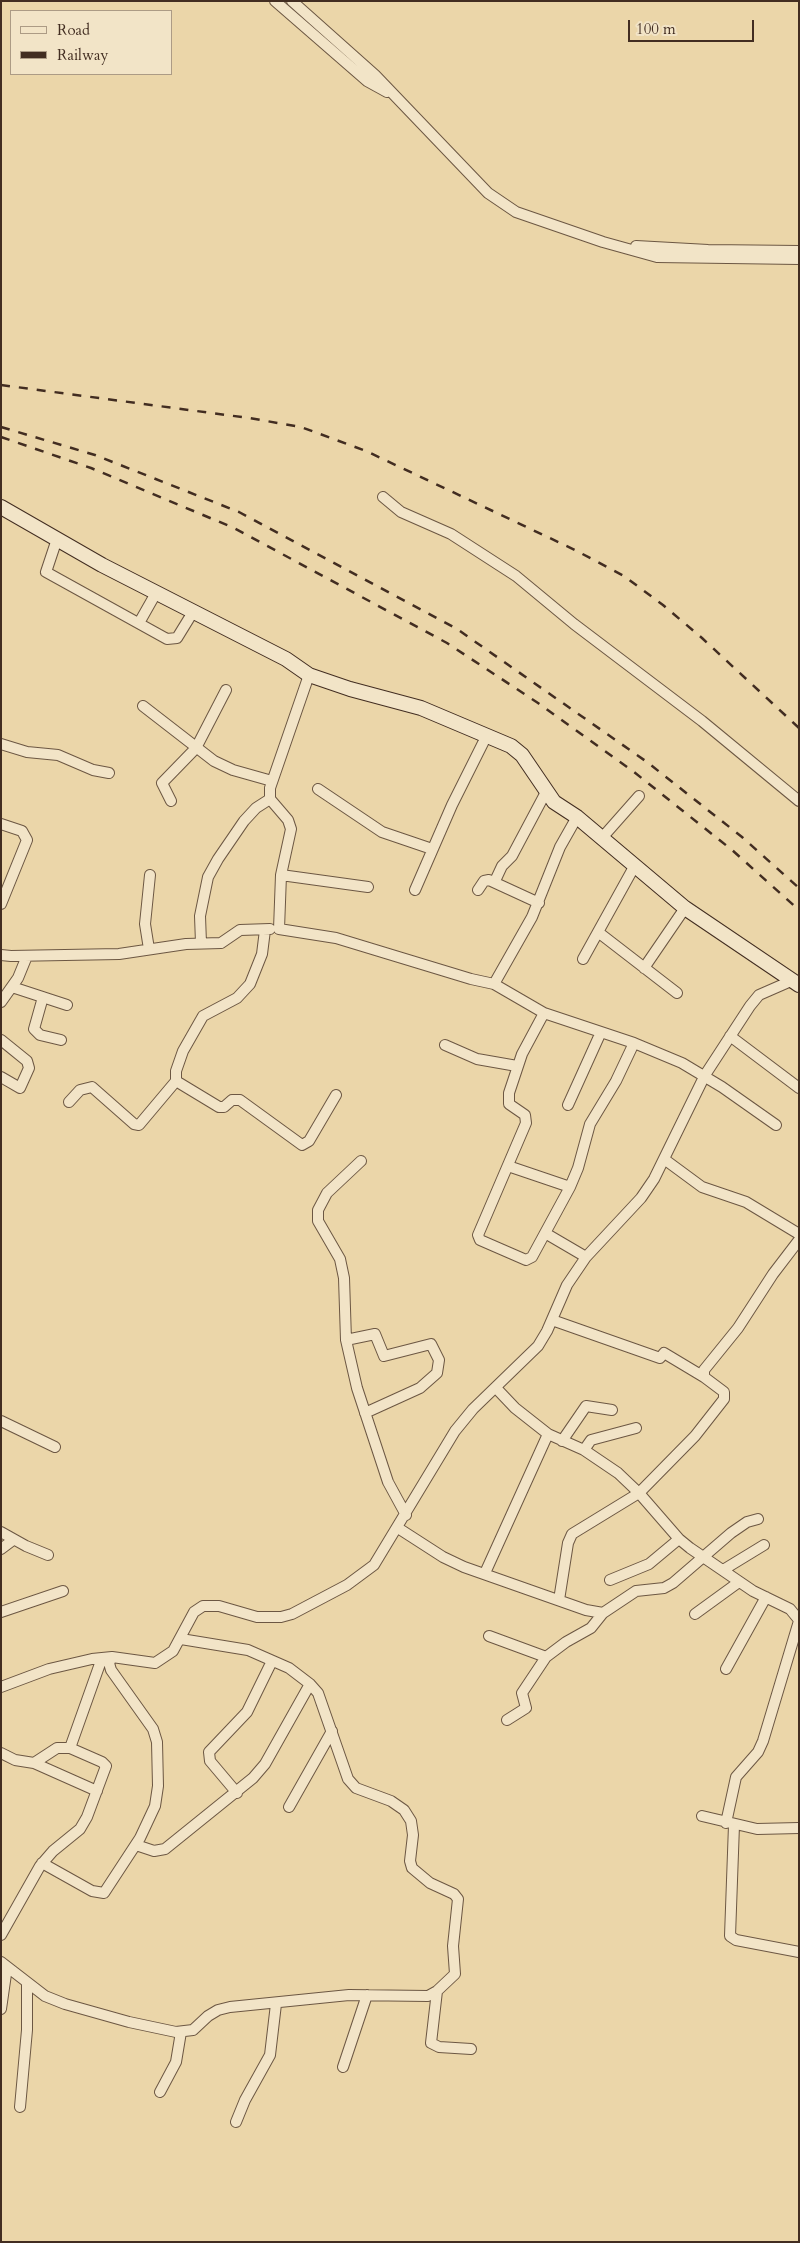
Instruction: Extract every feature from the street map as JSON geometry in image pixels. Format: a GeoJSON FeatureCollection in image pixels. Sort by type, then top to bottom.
{"type":"FeatureCollection","features":[{"type":"Feature","properties":{"kind":"main road"},"geometry":{"type":"LineString","coordinates":[[1,507],[156,593],[286,660],[309,674],[350,689],[421,708],[511,746],[522,755],[554,802],[577,817],[634,867],[686,908],[795,983]]}},
{"type":"Feature","properties":{"kind":"street"},"geometry":{"type":"LineString","coordinates":[[275,1],[367,81],[392,94]]}},
{"type":"Feature","properties":{"kind":"street"},"geometry":{"type":"LineString","coordinates":[[292,1],[375,75],[488,193],[516,212],[603,242],[657,257],[799,260]]}},
{"type":"Feature","properties":{"kind":"street"},"geometry":{"type":"LineString","coordinates":[[603,242],[656,248],[799,251]]}},
{"type":"Feature","properties":{"kind":"street"},"geometry":{"type":"LineString","coordinates":[[383,497],[401,512],[451,534],[516,576],[574,624],[702,721],[799,801]]}},
{"type":"Feature","properties":{"kind":"street"},"geometry":{"type":"LineString","coordinates":[[57,539],[46,572],[140,623],[174,640],[193,612]]}},
{"type":"Feature","properties":{"kind":"street"},"geometry":{"type":"LineString","coordinates":[[140,623],[156,593]]}},
{"type":"Feature","properties":{"kind":"street"},"geometry":{"type":"LineString","coordinates":[[279,929],[280,875],[290,824],[270,799],[272,780],[309,674]]}},
{"type":"Feature","properties":{"kind":"street"},"geometry":{"type":"LineString","coordinates":[[171,802],[162,788],[162,783],[196,748],[226,690]]}},
{"type":"Feature","properties":{"kind":"street"},"geometry":{"type":"LineString","coordinates":[[143,706],[214,761],[233,770],[272,780]]}},
{"type":"Feature","properties":{"kind":"street"},"geometry":{"type":"LineString","coordinates":[[414,890],[488,735]]}},
{"type":"Feature","properties":{"kind":"street"},"geometry":{"type":"LineString","coordinates":[[1,744],[27,752],[58,755],[93,770],[109,773]]}},
{"type":"Feature","properties":{"kind":"street"},"geometry":{"type":"LineString","coordinates":[[318,789],[382,832],[432,849]]}},
{"type":"Feature","properties":{"kind":"street"},"geometry":{"type":"LineString","coordinates":[[495,881],[502,866],[512,856],[546,792]]}},
{"type":"Feature","properties":{"kind":"street"},"geometry":{"type":"LineString","coordinates":[[601,839],[639,796]]}},
{"type":"Feature","properties":{"kind":"street"},"geometry":{"type":"LineString","coordinates":[[201,943],[200,916],[208,878],[218,859],[244,821],[256,808],[270,799]]}},
{"type":"Feature","properties":{"kind":"street"},"geometry":{"type":"LineString","coordinates":[[494,984],[539,902],[560,847],[577,817]]}},
{"type":"Feature","properties":{"kind":"street"},"geometry":{"type":"LineString","coordinates":[[1,824],[22,831],[27,840],[1,904]]}},
{"type":"Feature","properties":{"kind":"street"},"geometry":{"type":"LineString","coordinates":[[584,959],[634,867]]}},
{"type":"Feature","properties":{"kind":"street"},"geometry":{"type":"LineString","coordinates":[[149,949],[145,924],[150,875]]}},
{"type":"Feature","properties":{"kind":"street"},"geometry":{"type":"LineString","coordinates":[[280,875],[368,887]]}},
{"type":"Feature","properties":{"kind":"street"},"geometry":{"type":"LineString","coordinates":[[478,890],[484,882],[495,881],[539,902]]}},
{"type":"Feature","properties":{"kind":"street"},"geometry":{"type":"LineString","coordinates":[[644,968],[686,908]]}},
{"type":"Feature","properties":{"kind":"street"},"geometry":{"type":"LineString","coordinates":[[1,955],[119,954],[221,942],[240,930],[279,929],[336,938],[470,979],[494,984],[544,1013],[634,1043],[682,1063],[705,1076],[776,1125]]}},
{"type":"Feature","properties":{"kind":"street"},"geometry":{"type":"LineString","coordinates":[[69,1102],[80,1090],[92,1087],[134,1124],[139,1125],[176,1081],[176,1071],[183,1051],[203,1016],[237,998],[250,984],[262,954],[265,930]]}},
{"type":"Feature","properties":{"kind":"street"},"geometry":{"type":"LineString","coordinates":[[598,932],[677,993]]}},
{"type":"Feature","properties":{"kind":"street"},"geometry":{"type":"LineString","coordinates":[[1,1002],[12,987],[27,956]]}},
{"type":"Feature","properties":{"kind":"street"},"geometry":{"type":"LineString","coordinates":[[1,1687],[49,1669],[107,1658],[155,1663],[173,1652],[194,1612],[204,1606],[211,1605],[269,1618],[292,1614],[363,1575],[374,1566],[455,1431],[472,1409],[538,1346],[567,1285],[586,1257],[641,1198],[664,1159],[705,1076],[750,1006],[759,995],[795,983]]}},
{"type":"Feature","properties":{"kind":"street"},"geometry":{"type":"LineString","coordinates":[[12,987],[67,1005]]}},
{"type":"Feature","properties":{"kind":"street"},"geometry":{"type":"LineString","coordinates":[[43,997],[34,1029],[40,1034],[61,1040]]}},
{"type":"Feature","properties":{"kind":"street"},"geometry":{"type":"LineString","coordinates":[[544,1013],[517,1066],[508,1099],[509,1104],[525,1115],[526,1118],[508,1166],[478,1231],[478,1238],[526,1260],[532,1257],[570,1187],[578,1168],[590,1124],[616,1081],[634,1043]]}},
{"type":"Feature","properties":{"kind":"street"},"geometry":{"type":"LineString","coordinates":[[568,1105],[601,1032]]}},
{"type":"Feature","properties":{"kind":"street"},"geometry":{"type":"LineString","coordinates":[[730,1036],[799,1088]]}},
{"type":"Feature","properties":{"kind":"street"},"geometry":{"type":"LineString","coordinates":[[1,1040],[27,1061],[29,1068],[20,1088],[1,1077]]}},
{"type":"Feature","properties":{"kind":"street"},"geometry":{"type":"LineString","coordinates":[[445,1045],[477,1058],[517,1066]]}},
{"type":"Feature","properties":{"kind":"street"},"geometry":{"type":"LineString","coordinates":[[176,1081],[218,1107],[224,1107],[232,1100],[240,1100],[302,1145],[309,1141],[336,1095]]}},
{"type":"Feature","properties":{"kind":"street"},"geometry":{"type":"LineString","coordinates":[[664,1159],[702,1187],[746,1202],[799,1234]]}},
{"type":"Feature","properties":{"kind":"street"},"geometry":{"type":"LineString","coordinates":[[361,1161],[327,1193],[318,1210],[318,1221],[321,1230],[340,1258],[344,1278],[346,1340],[365,1413],[388,1482],[406,1515]]}},
{"type":"Feature","properties":{"kind":"street"},"geometry":{"type":"LineString","coordinates":[[508,1166],[570,1187]]}},
{"type":"Feature","properties":{"kind":"street"},"geometry":{"type":"LineString","coordinates":[[545,1233],[586,1257]]}},
{"type":"Feature","properties":{"kind":"street"},"geometry":{"type":"LineString","coordinates":[[704,1377],[704,1370],[738,1328],[773,1274],[799,1240]]}},
{"type":"Feature","properties":{"kind":"street"},"geometry":{"type":"LineString","coordinates":[[552,1320],[660,1358],[664,1353],[704,1377],[724,1392],[724,1399],[695,1436],[640,1493],[572,1534],[568,1543],[559,1600]]}},
{"type":"Feature","properties":{"kind":"street"},"geometry":{"type":"LineString","coordinates":[[346,1340],[374,1334],[384,1356],[431,1344],[439,1360],[438,1373],[420,1388],[365,1413]]}},
{"type":"Feature","properties":{"kind":"street"},"geometry":{"type":"LineString","coordinates":[[496,1388],[515,1408],[548,1434],[584,1450],[618,1473],[640,1493],[679,1539],[739,1582],[798,1615],[763,1741],[758,1752],[736,1777],[730,1824],[730,1936],[736,1940],[799,1952]]}},
{"type":"Feature","properties":{"kind":"street"},"geometry":{"type":"LineString","coordinates":[[562,1441],[586,1406],[612,1410]]}},
{"type":"Feature","properties":{"kind":"street"},"geometry":{"type":"LineString","coordinates":[[1,1421],[55,1447]]}},
{"type":"Feature","properties":{"kind":"street"},"geometry":{"type":"LineString","coordinates":[[584,1450],[591,1440],[636,1428]]}},
{"type":"Feature","properties":{"kind":"street"},"geometry":{"type":"LineString","coordinates":[[485,1573],[548,1434]]}},
{"type":"Feature","properties":{"kind":"street"},"geometry":{"type":"LineString","coordinates":[[507,1720],[526,1708],[522,1696],[523,1690],[546,1658],[566,1642],[592,1628],[603,1613],[636,1591],[664,1588],[674,1583],[731,1533],[746,1522],[758,1519]]}},
{"type":"Feature","properties":{"kind":"street"},"geometry":{"type":"LineString","coordinates":[[398,1528],[443,1557],[586,1610],[603,1613]]}},
{"type":"Feature","properties":{"kind":"street"},"geometry":{"type":"LineString","coordinates":[[1,1532],[13,1540],[48,1555]]}},
{"type":"Feature","properties":{"kind":"street"},"geometry":{"type":"LineString","coordinates":[[610,1580],[649,1564],[679,1539]]}},
{"type":"Feature","properties":{"kind":"street"},"geometry":{"type":"LineString","coordinates":[[1,1549],[13,1540]]}},
{"type":"Feature","properties":{"kind":"street"},"geometry":{"type":"LineString","coordinates":[[723,1570],[764,1545]]}},
{"type":"Feature","properties":{"kind":"street"},"geometry":{"type":"LineString","coordinates":[[695,1614],[739,1582]]}},
{"type":"Feature","properties":{"kind":"street"},"geometry":{"type":"LineString","coordinates":[[1,1612],[63,1591]]}},
{"type":"Feature","properties":{"kind":"street"},"geometry":{"type":"LineString","coordinates":[[726,1669],[766,1597]]}},
{"type":"Feature","properties":{"kind":"street"},"geometry":{"type":"LineString","coordinates":[[488,1636],[546,1658]]}},
{"type":"Feature","properties":{"kind":"street"},"geometry":{"type":"LineString","coordinates":[[4,1965],[45,1996],[93,2013],[158,2029],[182,2032],[194,2030],[218,2010],[230,2007],[367,1995],[428,1996],[437,1991],[455,1974],[452,1946],[458,1899],[454,1894],[430,1883],[412,1868],[410,1861],[413,1835],[412,1821],[404,1810],[391,1801],[356,1788],[348,1779],[325,1707],[310,1684],[289,1668],[248,1650],[181,1639]]}},
{"type":"Feature","properties":{"kind":"street"},"geometry":{"type":"LineString","coordinates":[[70,1748],[107,1658]]}},
{"type":"Feature","properties":{"kind":"street"},"geometry":{"type":"LineString","coordinates":[[42,1863],[92,1891],[104,1893],[136,1845],[155,1806],[158,1786],[158,1742],[153,1730],[111,1670],[107,1658]]}},
{"type":"Feature","properties":{"kind":"street"},"geometry":{"type":"LineString","coordinates":[[237,1793],[210,1761],[209,1752],[247,1712],[272,1660]]}},
{"type":"Feature","properties":{"kind":"street"},"geometry":{"type":"LineString","coordinates":[[136,1845],[154,1851],[165,1849],[237,1793],[265,1764],[310,1684]]}},
{"type":"Feature","properties":{"kind":"street"},"geometry":{"type":"LineString","coordinates":[[289,1807],[332,1731]]}},
{"type":"Feature","properties":{"kind":"street"},"geometry":{"type":"LineString","coordinates":[[1,1935],[42,1863],[53,1850],[80,1829],[97,1791],[106,1764],[70,1748],[57,1748],[34,1763]]}},
{"type":"Feature","properties":{"kind":"street"},"geometry":{"type":"LineString","coordinates":[[1,1753],[15,1760],[34,1763],[97,1791]]}},
{"type":"Feature","properties":{"kind":"street"},"geometry":{"type":"LineString","coordinates":[[702,1816],[757,1829],[799,1828]]}},
{"type":"Feature","properties":{"kind":"street"},"geometry":{"type":"LineString","coordinates":[[1,2009],[4,1965]]}},
{"type":"Feature","properties":{"kind":"street"},"geometry":{"type":"LineString","coordinates":[[20,2107],[26,2040],[27,1984]]}},
{"type":"Feature","properties":{"kind":"street"},"geometry":{"type":"LineString","coordinates":[[437,1991],[431,2043],[439,2046],[471,2049]]}},
{"type":"Feature","properties":{"kind":"street"},"geometry":{"type":"LineString","coordinates":[[343,2067],[367,1995]]}},
{"type":"Feature","properties":{"kind":"street"},"geometry":{"type":"LineString","coordinates":[[236,2122],[245,2100],[270,2055],[276,2004]]}},
{"type":"Feature","properties":{"kind":"street"},"geometry":{"type":"LineString","coordinates":[[160,2092],[176,2062],[182,2032]]}},
{"type":"Feature","properties":{"kind":"railway"},"geometry":{"type":"LineString","coordinates":[[1,385],[249,418],[301,427],[366,451],[575,550],[624,576],[663,605],[702,638],[799,728]]}},
{"type":"Feature","properties":{"kind":"railway"},"geometry":{"type":"LineString","coordinates":[[1,427],[95,455],[239,512],[457,629],[647,762],[742,837],[799,888]]}},
{"type":"Feature","properties":{"kind":"railway"},"geometry":{"type":"LineString","coordinates":[[1,437],[91,468],[234,528],[447,643],[538,703],[634,772],[732,850],[799,910]]}}]}
